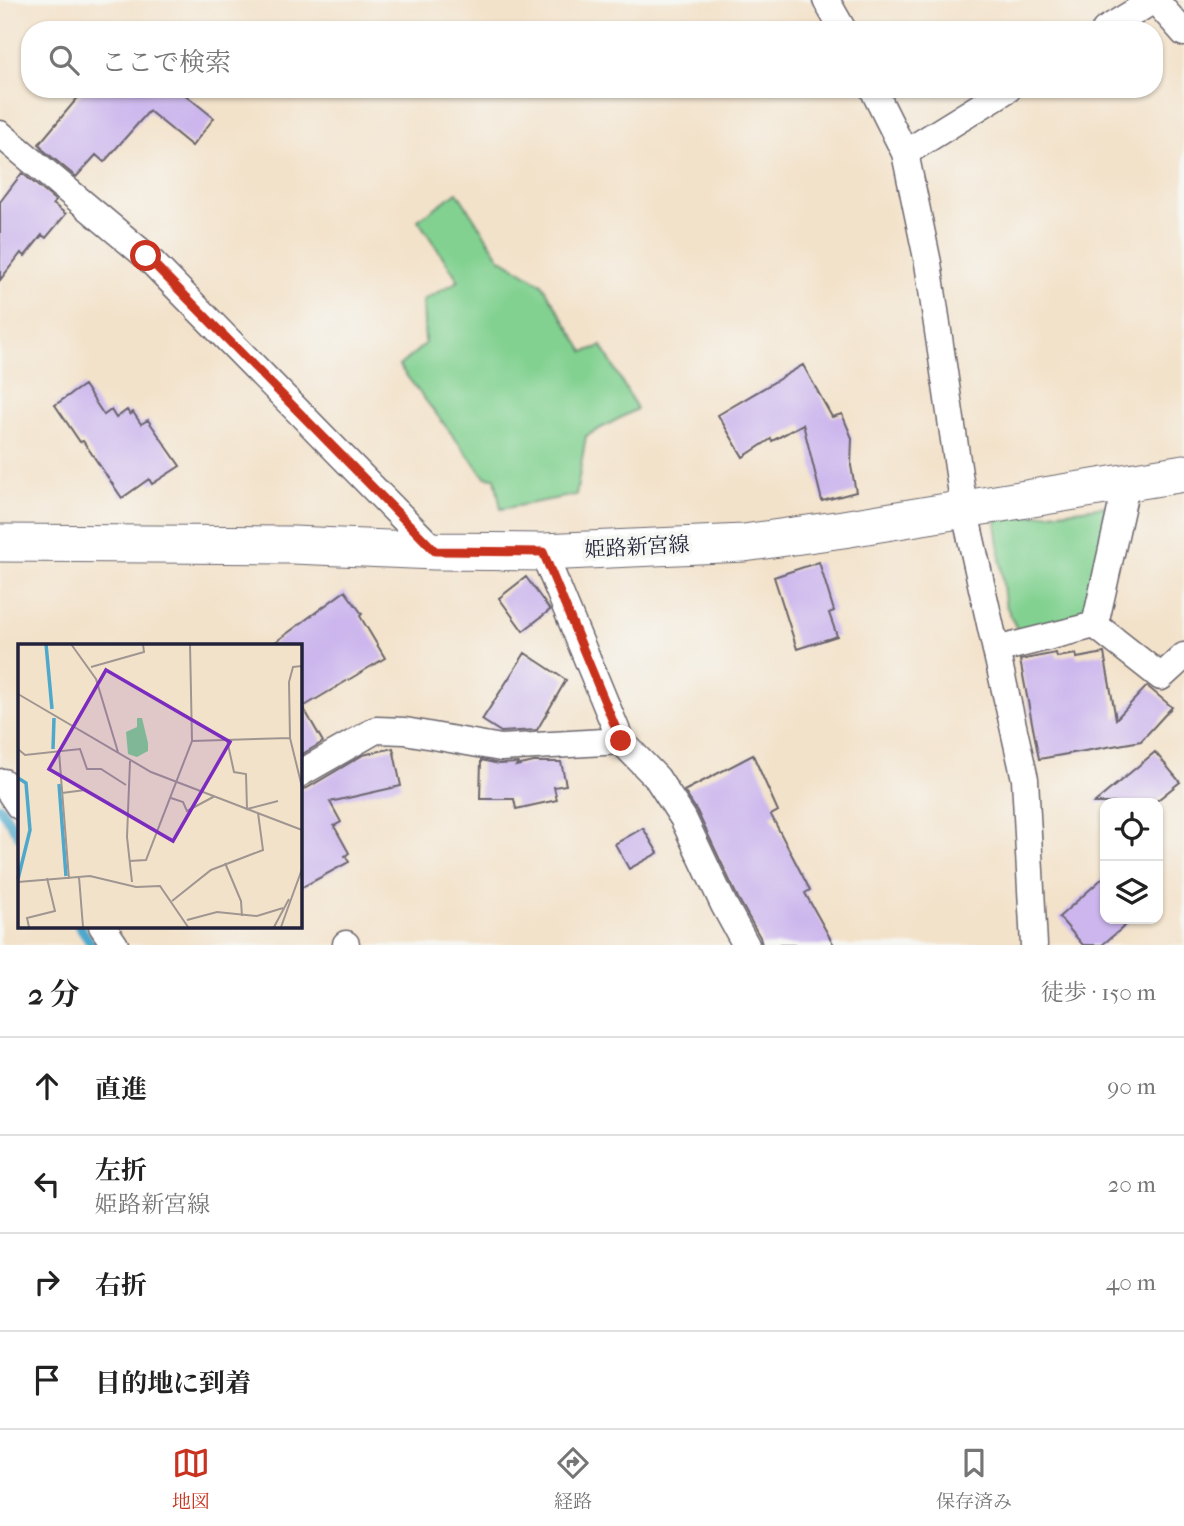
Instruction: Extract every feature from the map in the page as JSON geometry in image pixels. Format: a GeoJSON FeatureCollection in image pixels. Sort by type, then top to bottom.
{"type":"FeatureCollection","features":[{"type":"Feature","properties":{"kind":"main road","name":"姫路新宮線"},"geometry":{"type":"LineString","coordinates":[[0,543],[293,545],[543,552],[744,542],[843,529],[1184,473]]}},
{"type":"Feature","properties":{"kind":"street"},"geometry":{"type":"LineString","coordinates":[[826,0],[838,21]]}},
{"type":"Feature","properties":{"kind":"street"},"geometry":{"type":"LineString","coordinates":[[1120,21],[1154,0],[1184,33]]}},
{"type":"Feature","properties":{"kind":"street"},"geometry":{"type":"LineString","coordinates":[[878,98],[905,153],[928,263],[964,508],[1025,779],[1034,945]]}},
{"type":"Feature","properties":{"kind":"street"},"geometry":{"type":"LineString","coordinates":[[905,153],[994,98]]}},
{"type":"Feature","properties":{"kind":"street"},"geometry":{"type":"LineString","coordinates":[[0,134],[146,256],[435,551]]}},
{"type":"Feature","properties":{"kind":"street"},"geometry":{"type":"LineString","coordinates":[[1096,625],[1127,482]]}},
{"type":"Feature","properties":{"kind":"street"},"geometry":{"type":"LineString","coordinates":[[543,552],[621,741],[657,778],[683,818],[746,945]]}},
{"type":"Feature","properties":{"kind":"street"},"geometry":{"type":"LineString","coordinates":[[996,650],[1096,625]]}},
{"type":"Feature","properties":{"kind":"street"},"geometry":{"type":"LineString","coordinates":[[1096,625],[1161,677],[1184,656]]}},
{"type":"Feature","properties":{"kind":"street"},"geometry":{"type":"LineString","coordinates":[[301,773],[376,730],[405,731],[501,748],[621,741]]}},
{"type":"Feature","properties":{"kind":"street"},"geometry":{"type":"LineString","coordinates":[[7,778],[18,804]]}},
{"type":"Feature","properties":{"kind":"street"},"geometry":{"type":"LineString","coordinates":[[103,928],[115,945]]}},
{"type":"Feature","properties":{"kind":"green space"},"geometry":{"type":"Polygon","coordinates":[[[457,192],[500,258],[542,284],[584,352],[602,346],[637,409],[586,436],[576,495],[501,509],[495,478],[485,477],[399,366],[425,344],[423,300],[459,281],[418,220],[457,192]]]}},
{"type":"Feature","properties":{"kind":"green space"},"geometry":{"type":"Polygon","coordinates":[[[1115,505],[1085,617],[1019,634],[1005,603],[996,520],[1115,505]]]}},
{"type":"Feature","properties":{"kind":"building"},"geometry":{"type":"Polygon","coordinates":[[[77,98],[189,98],[214,118],[192,146],[149,111],[104,162],[96,155],[76,177],[39,144],[77,98]]]}},
{"type":"Feature","properties":{"kind":"building"},"geometry":{"type":"Polygon","coordinates":[[[22,173],[56,201],[53,204],[66,214],[46,238],[42,235],[25,256],[21,253],[0,280],[0,202],[22,173]]]}},
{"type":"Feature","properties":{"kind":"building"},"geometry":{"type":"Polygon","coordinates":[[[803,365],[832,417],[842,414],[852,438],[851,466],[856,492],[822,501],[803,424],[772,441],[771,439],[743,457],[718,415],[803,365]]]}},
{"type":"Feature","properties":{"kind":"building"},"geometry":{"type":"Polygon","coordinates":[[[84,385],[104,415],[111,410],[116,418],[127,410],[130,415],[133,412],[141,424],[148,420],[180,466],[152,484],[149,479],[122,498],[55,405],[84,385]]]}},
{"type":"Feature","properties":{"kind":"building"},"geometry":{"type":"Polygon","coordinates":[[[819,562],[834,611],[829,613],[837,636],[797,649],[774,577],[819,562]]]}},
{"type":"Feature","properties":{"kind":"building"},"geometry":{"type":"Polygon","coordinates":[[[526,577],[550,610],[523,631],[499,598],[526,577]]]}},
{"type":"Feature","properties":{"kind":"building"},"geometry":{"type":"Polygon","coordinates":[[[345,591],[362,614],[360,616],[385,658],[303,707],[323,742],[301,755],[301,644],[273,644],[345,591]]]}},
{"type":"Feature","properties":{"kind":"building"},"geometry":{"type":"Polygon","coordinates":[[[525,653],[566,680],[537,730],[501,732],[482,720],[525,653]]]}},
{"type":"Feature","properties":{"kind":"building"},"geometry":{"type":"Polygon","coordinates":[[[1056,653],[1057,657],[1076,654],[1077,658],[1104,653],[1116,719],[1147,686],[1172,707],[1141,741],[1039,759],[1020,660],[1056,653]]]}},
{"type":"Feature","properties":{"kind":"building"},"geometry":{"type":"Polygon","coordinates":[[[393,748],[401,786],[330,802],[341,822],[334,826],[349,853],[345,856],[349,862],[301,888],[301,790],[363,755],[393,748]]]}},
{"type":"Feature","properties":{"kind":"building"},"geometry":{"type":"Polygon","coordinates":[[[1155,752],[1180,782],[1160,798],[1100,798],[1100,803],[1094,803],[1155,752]]]}},
{"type":"Feature","properties":{"kind":"building"},"geometry":{"type":"Polygon","coordinates":[[[753,755],[778,811],[771,815],[810,890],[805,893],[834,945],[762,945],[697,811],[684,791],[753,755]]]}},
{"type":"Feature","properties":{"kind":"building"},"geometry":{"type":"Polygon","coordinates":[[[481,760],[499,764],[518,763],[516,766],[534,762],[561,762],[566,785],[554,787],[557,800],[516,809],[514,799],[480,799],[481,760]]]}},
{"type":"Feature","properties":{"kind":"building"},"geometry":{"type":"Polygon","coordinates":[[[643,828],[658,853],[629,869],[615,844],[643,828]]]}},
{"type":"Feature","properties":{"kind":"building"},"geometry":{"type":"Polygon","coordinates":[[[1100,880],[1100,924],[1127,924],[1102,945],[1083,945],[1059,917],[1100,880]]]}},
{"type":"Feature","properties":{"kind":"waterway"},"geometry":{"type":"LineString","coordinates":[[0,807],[18,834]]}},
{"type":"Feature","properties":{"kind":"waterway"},"geometry":{"type":"LineString","coordinates":[[80,928],[92,945]]}},
{"type":"Feature","properties":{"kind":"route"},"geometry":{"type":"LineString","coordinates":[[146,256],[435,551],[543,552],[621,741]]}}]}
